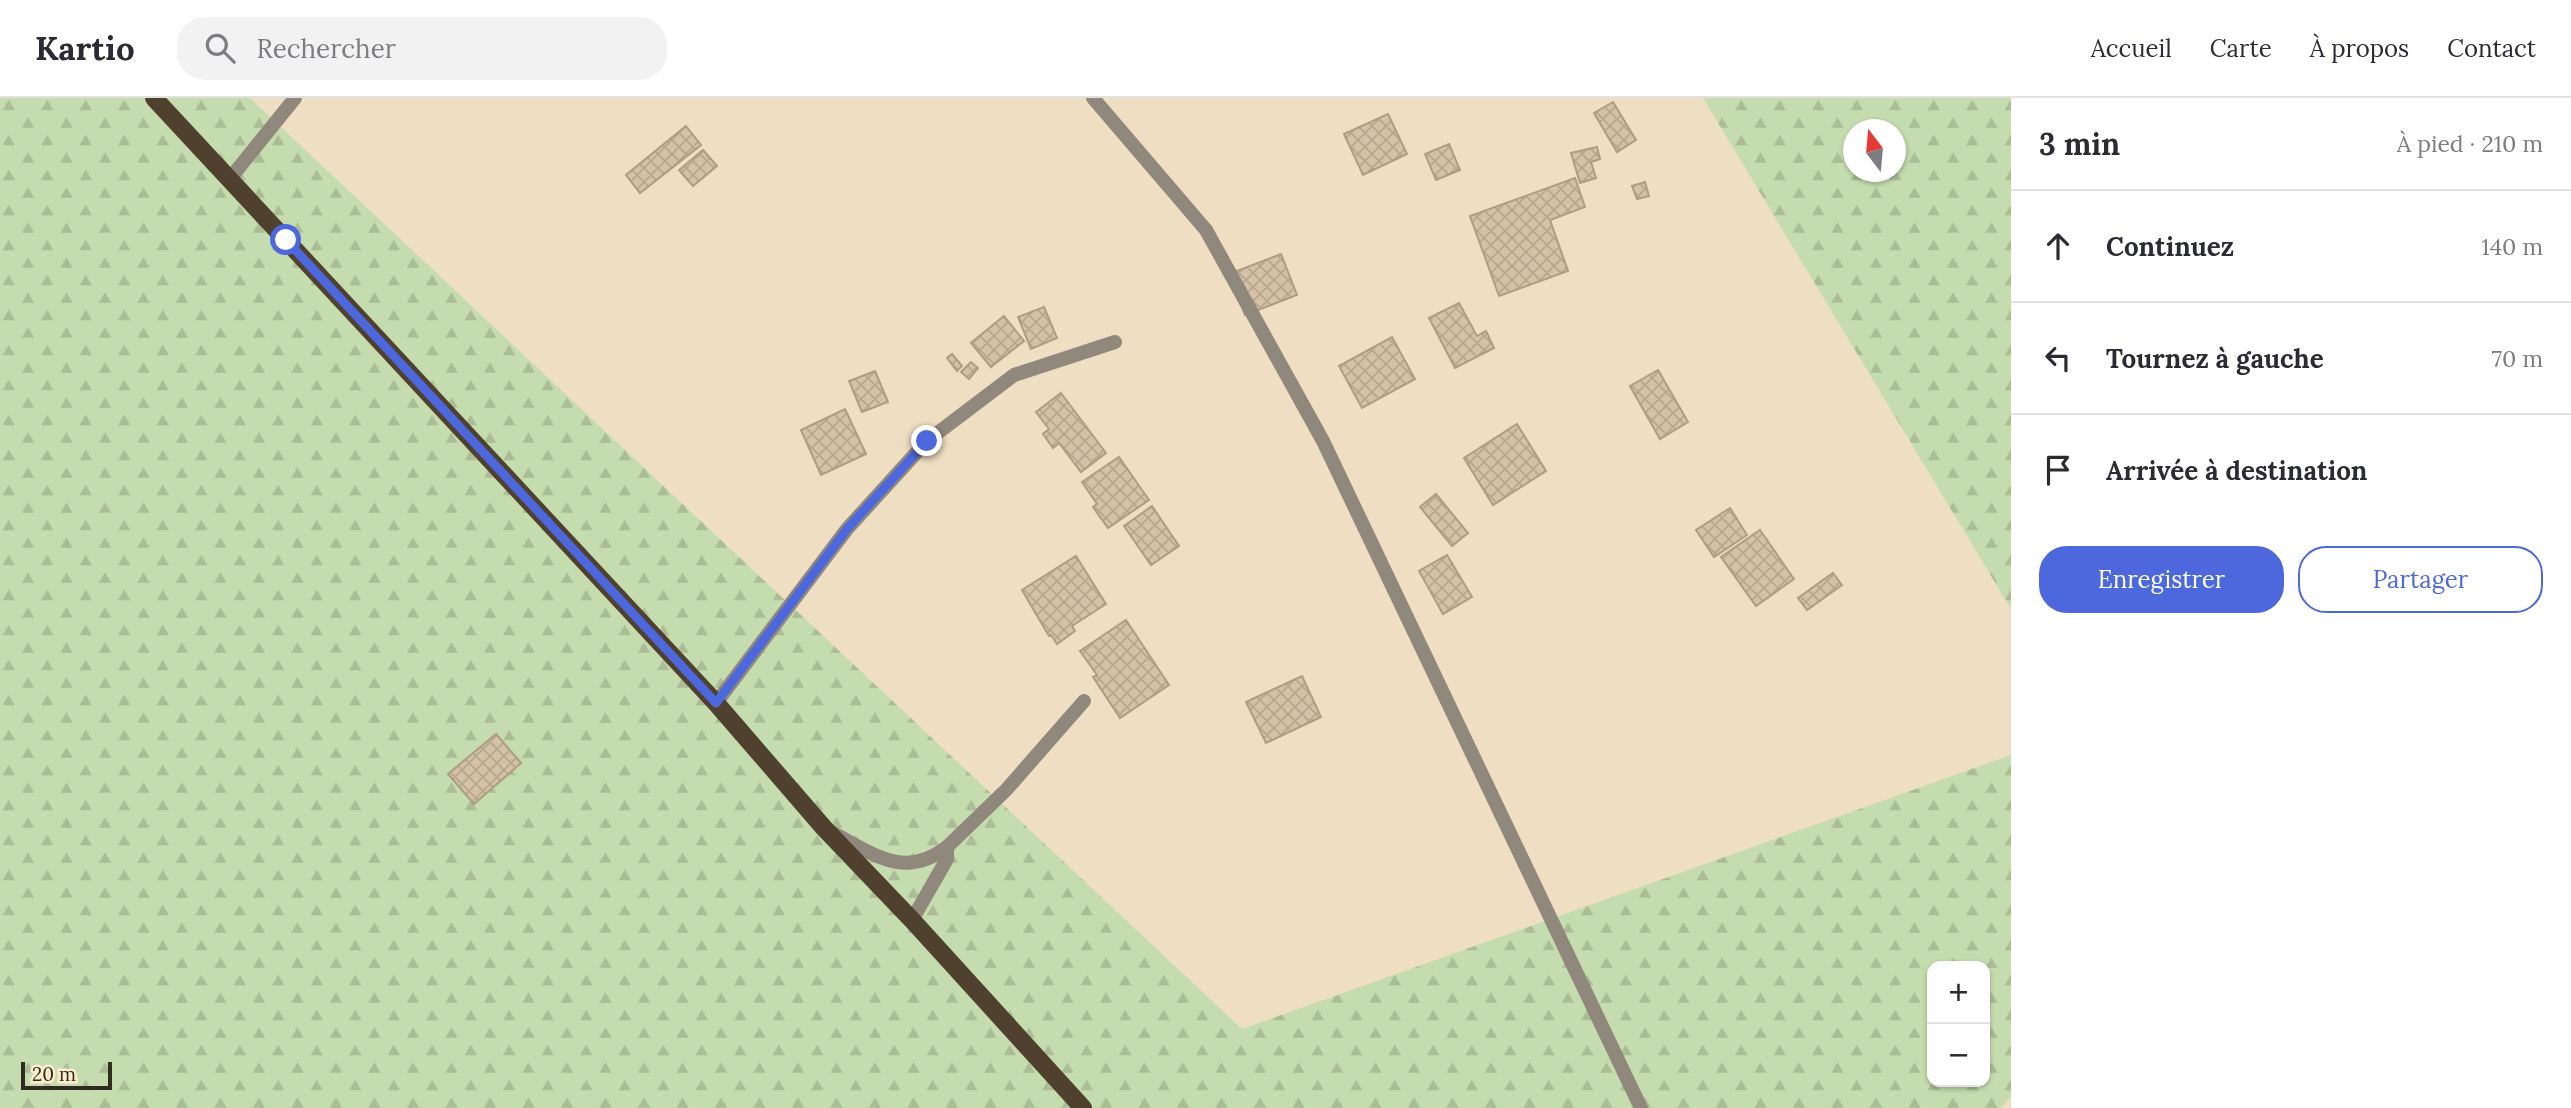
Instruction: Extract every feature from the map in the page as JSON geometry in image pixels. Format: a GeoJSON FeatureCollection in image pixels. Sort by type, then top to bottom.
{"type":"FeatureCollection","features":[{"type":"Feature","properties":{"kind":"main road"},"geometry":{"type":"LineString","coordinates":[[154,98],[716,703],[824,828],[912,920],[1083,1108]]}},
{"type":"Feature","properties":{"kind":"street"},"geometry":{"type":"LineString","coordinates":[[229,180],[295,98]]}},
{"type":"Feature","properties":{"kind":"street"},"geometry":{"type":"LineString","coordinates":[[1093,98],[1206,230],[1323,442],[1642,1108]]}},
{"type":"Feature","properties":{"kind":"street"},"geometry":{"type":"LineString","coordinates":[[716,703],[847,529],[927,441],[1014,375],[1115,342]]}},
{"type":"Feature","properties":{"kind":"street"},"geometry":{"type":"LineString","coordinates":[[824,828],[887,862],[917,863],[947,847],[1006,790],[1084,701]]}},
{"type":"Feature","properties":{"kind":"street"},"geometry":{"type":"LineString","coordinates":[[912,920],[947,859],[947,847]]}},
{"type":"Feature","properties":{"kind":"green space"},"geometry":{"type":"Polygon","coordinates":[[[0,98],[250,98],[1242,1029],[2011,755],[2011,1097],[2001,1108],[0,1108],[0,98]]]}},
{"type":"Feature","properties":{"kind":"green space"},"geometry":{"type":"Polygon","coordinates":[[[1703,98],[2011,98],[2011,609],[1703,98]]]}},
{"type":"Feature","properties":{"kind":"building"},"geometry":{"type":"Polygon","coordinates":[[[1613,102],[1636,140],[1617,152],[1594,113],[1613,102]]]}},
{"type":"Feature","properties":{"kind":"building"},"geometry":{"type":"Polygon","coordinates":[[[1388,114],[1407,154],[1363,175],[1344,134],[1388,114]]]}},
{"type":"Feature","properties":{"kind":"building"},"geometry":{"type":"Polygon","coordinates":[[[686,126],[701,145],[640,193],[626,175],[686,126]]]}},
{"type":"Feature","properties":{"kind":"building"},"geometry":{"type":"Polygon","coordinates":[[[1449,144],[1460,170],[1436,180],[1425,154],[1449,144]]]}},
{"type":"Feature","properties":{"kind":"building"},"geometry":{"type":"Polygon","coordinates":[[[1597,147],[1600,159],[1591,162],[1596,178],[1580,183],[1571,153],[1597,147]]]}},
{"type":"Feature","properties":{"kind":"building"},"geometry":{"type":"Polygon","coordinates":[[[703,150],[717,166],[693,186],[679,170],[703,150]]]}},
{"type":"Feature","properties":{"kind":"building"},"geometry":{"type":"Polygon","coordinates":[[[1575,178],[1585,207],[1550,220],[1568,271],[1499,296],[1470,216],[1575,178]]]}},
{"type":"Feature","properties":{"kind":"building"},"geometry":{"type":"Polygon","coordinates":[[[1645,182],[1649,196],[1637,199],[1632,186],[1645,182]]]}},
{"type":"Feature","properties":{"kind":"building"},"geometry":{"type":"Polygon","coordinates":[[[1281,254],[1297,295],[1245,315],[1229,274],[1281,254]]]}},
{"type":"Feature","properties":{"kind":"building"},"geometry":{"type":"Polygon","coordinates":[[[1459,303],[1477,336],[1486,331],[1494,348],[1455,368],[1429,318],[1459,303]]]}},
{"type":"Feature","properties":{"kind":"building"},"geometry":{"type":"Polygon","coordinates":[[[1044,307],[1057,338],[1031,349],[1018,317],[1044,307]]]}},
{"type":"Feature","properties":{"kind":"building"},"geometry":{"type":"Polygon","coordinates":[[[1004,316],[1024,341],[991,367],[971,343],[1004,316]]]}},
{"type":"Feature","properties":{"kind":"building"},"geometry":{"type":"Polygon","coordinates":[[[1392,337],[1415,379],[1362,408],[1339,366],[1392,337]]]}},
{"type":"Feature","properties":{"kind":"building"},"geometry":{"type":"Polygon","coordinates":[[[952,354],[962,366],[957,371],[947,358],[952,354]]]}},
{"type":"Feature","properties":{"kind":"building"},"geometry":{"type":"Polygon","coordinates":[[[971,362],[978,368],[969,379],[961,372],[971,362]]]}},
{"type":"Feature","properties":{"kind":"building"},"geometry":{"type":"Polygon","coordinates":[[[1658,370],[1688,422],[1660,439],[1630,386],[1658,370]]]}},
{"type":"Feature","properties":{"kind":"building"},"geometry":{"type":"Polygon","coordinates":[[[875,371],[888,402],[862,412],[849,381],[875,371]]]}},
{"type":"Feature","properties":{"kind":"building"},"geometry":{"type":"Polygon","coordinates":[[[1061,393],[1106,453],[1081,472],[1059,443],[1053,448],[1043,434],[1049,429],[1036,412],[1061,393]]]}},
{"type":"Feature","properties":{"kind":"building"},"geometry":{"type":"Polygon","coordinates":[[[845,409],[866,454],[821,475],[801,430],[845,409]]]}},
{"type":"Feature","properties":{"kind":"building"},"geometry":{"type":"Polygon","coordinates":[[[1517,424],[1546,471],[1493,505],[1464,458],[1517,424]]]}},
{"type":"Feature","properties":{"kind":"building"},"geometry":{"type":"Polygon","coordinates":[[[1119,457],[1149,500],[1108,528],[1093,507],[1097,504],[1082,482],[1119,457]]]}},
{"type":"Feature","properties":{"kind":"building"},"geometry":{"type":"Polygon","coordinates":[[[1436,494],[1468,533],[1452,546],[1420,507],[1436,494]]]}},
{"type":"Feature","properties":{"kind":"building"},"geometry":{"type":"Polygon","coordinates":[[[1152,506],[1179,546],[1151,565],[1124,526],[1152,506]]]}},
{"type":"Feature","properties":{"kind":"building"},"geometry":{"type":"Polygon","coordinates":[[[1730,508],[1747,535],[1714,557],[1696,530],[1730,508]]]}},
{"type":"Feature","properties":{"kind":"building"},"geometry":{"type":"Polygon","coordinates":[[[1760,530],[1794,579],[1756,606],[1721,557],[1760,530]]]}},
{"type":"Feature","properties":{"kind":"building"},"geometry":{"type":"Polygon","coordinates":[[[1447,555],[1472,597],[1443,614],[1419,571],[1447,555]]]}},
{"type":"Feature","properties":{"kind":"building"},"geometry":{"type":"Polygon","coordinates":[[[1076,556],[1106,604],[1072,626],[1075,631],[1057,644],[1051,635],[1049,636],[1022,590],[1076,556]]]}},
{"type":"Feature","properties":{"kind":"building"},"geometry":{"type":"Polygon","coordinates":[[[1833,573],[1842,585],[1807,610],[1798,598],[1833,573]]]}},
{"type":"Feature","properties":{"kind":"building"},"geometry":{"type":"Polygon","coordinates":[[[1126,620],[1169,685],[1120,718],[1093,677],[1097,675],[1080,651],[1126,620]]]}},
{"type":"Feature","properties":{"kind":"building"},"geometry":{"type":"Polygon","coordinates":[[[1302,676],[1321,717],[1266,743],[1246,702],[1302,676]]]}},
{"type":"Feature","properties":{"kind":"building"},"geometry":{"type":"Polygon","coordinates":[[[496,734],[521,763],[474,804],[448,774],[496,734]]]}},
{"type":"Feature","properties":{"kind":"route"},"geometry":{"type":"LineString","coordinates":[[286,240],[716,703],[847,529],[927,441]]}}]}
